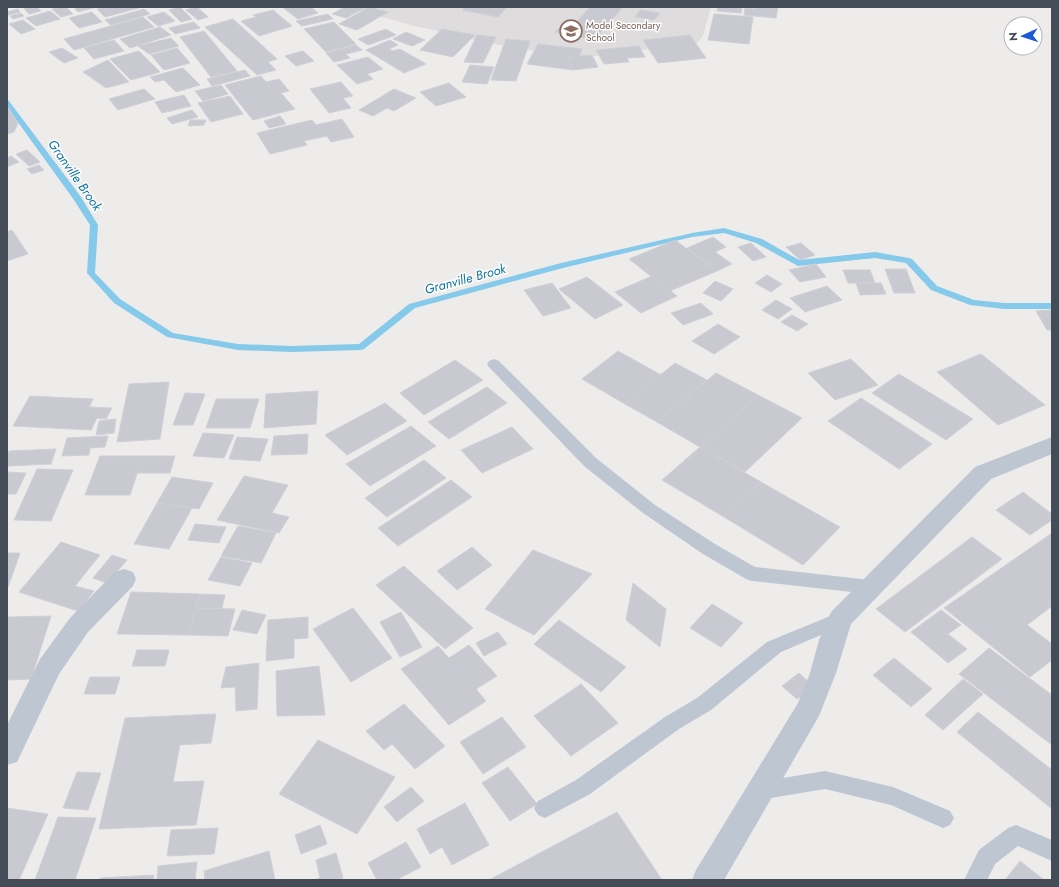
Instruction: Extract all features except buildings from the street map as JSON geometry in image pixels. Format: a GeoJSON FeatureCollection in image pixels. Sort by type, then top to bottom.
{"type":"FeatureCollection","features":[{"type":"Feature","properties":{"kind":"street"},"geometry":{"type":"LineString","coordinates":[[707,880],[809,708],[823,673],[832,640],[840,619],[983,473],[1052,445]]}},
{"type":"Feature","properties":{"kind":"street"},"geometry":{"type":"LineString","coordinates":[[7,753],[49,667],[79,625],[124,578]]}},
{"type":"Feature","properties":{"kind":"lane"},"geometry":{"type":"LineString","coordinates":[[494,364],[590,462],[649,509],[709,549],[752,574],[870,587]]}},
{"type":"Feature","properties":{"kind":"lane"},"geometry":{"type":"LineString","coordinates":[[545,808],[583,787],[672,723],[704,704],[774,647],[840,619]]}},
{"type":"Feature","properties":{"kind":"lane"},"geometry":{"type":"LineString","coordinates":[[759,791],[825,780],[893,796],[943,818]]}},
{"type":"Feature","properties":{"kind":"lane"},"geometry":{"type":"LineString","coordinates":[[975,880],[987,857],[1016,835],[1052,851]]}},
{"type":"Feature","properties":{"kind":"shaded area","name":"Model Secondary School"},"geometry":{"type":"Polygon","coordinates":[[[345,7],[711,7],[703,36],[697,43],[579,58],[499,45],[415,26],[345,7]]]}},
{"type":"Feature","properties":{"kind":"waterway","name":"Granville Brook"},"geometry":{"type":"LineString","coordinates":[[7,102],[78,199],[94,225],[91,273],[117,301],[170,335],[238,347],[291,349],[361,347],[412,306],[561,266],[692,235],[724,230],[759,241],[798,263],[875,255],[909,261],[934,288],[973,303],[1004,306],[1052,306]]}},
{"type":"Feature","properties":{"kind":"place","name":"Model Secondary School"},"geometry":{"type":"Point","coordinates":[571,31]}}]}
